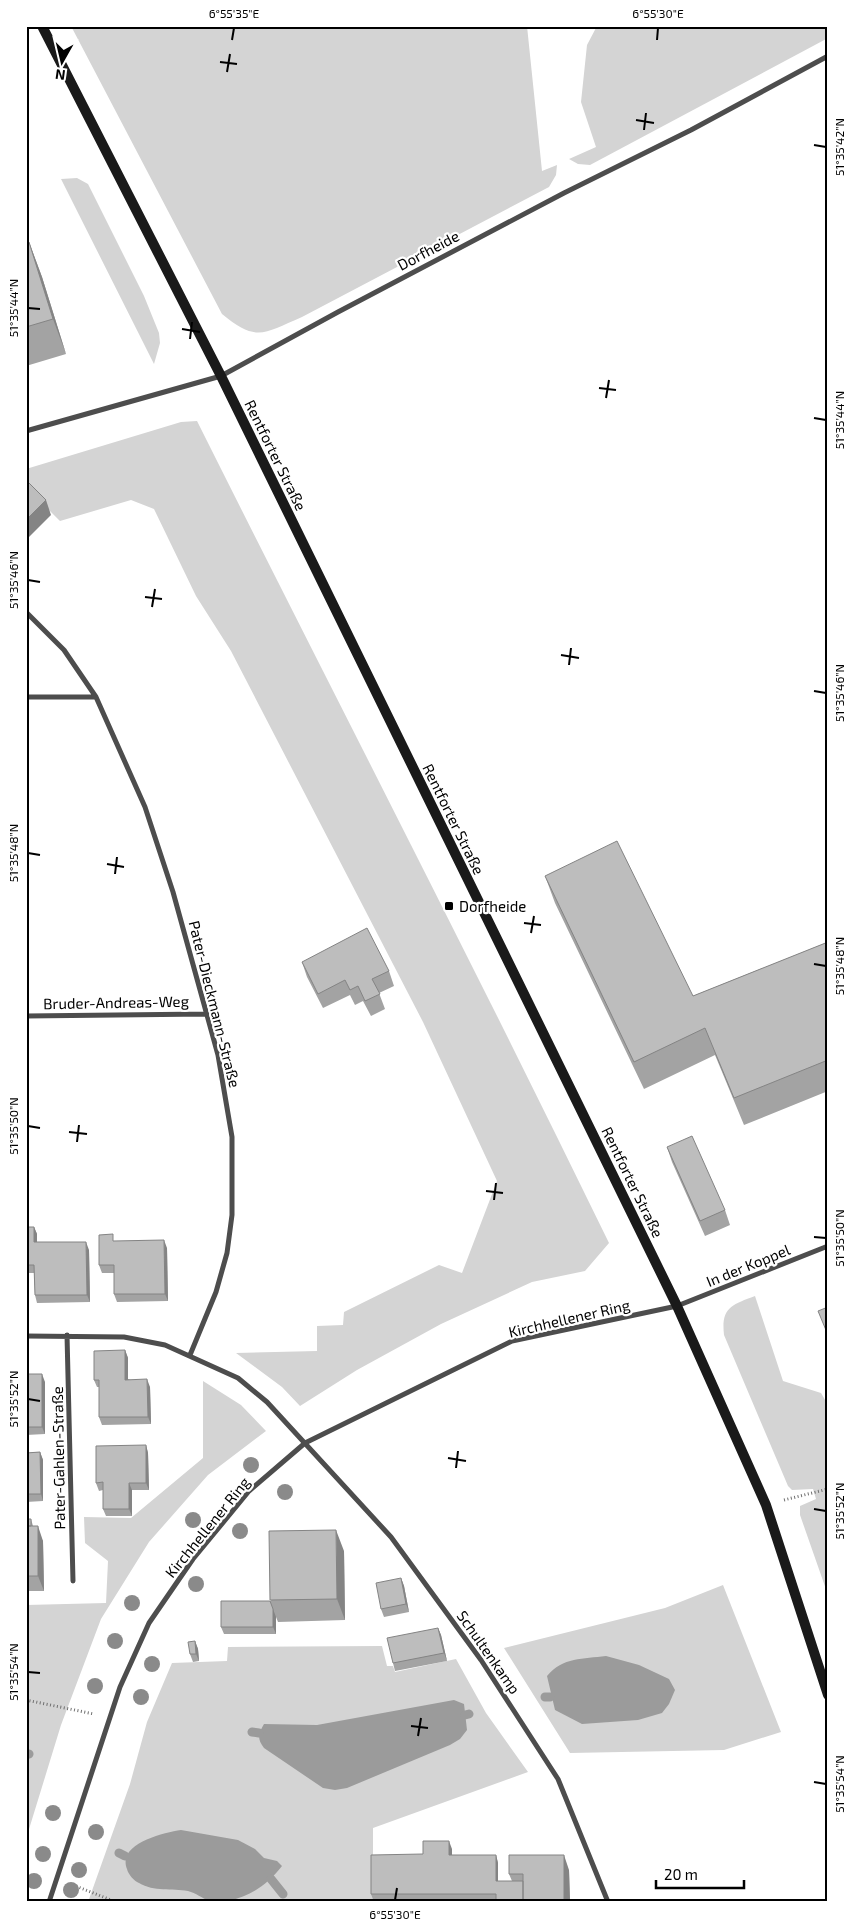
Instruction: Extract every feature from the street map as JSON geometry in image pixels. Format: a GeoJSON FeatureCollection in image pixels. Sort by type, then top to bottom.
{"type":"FeatureCollection","features":[{"type":"Feature","properties":{"kind":"main road","name":"Rentforter Straße"},"geometry":{"type":"LineString","coordinates":[[42,26],[221,376],[678,1306],[766,1505],[828,1695]]}},
{"type":"Feature","properties":{"kind":"street","name":"Dorfheide"},"geometry":{"type":"LineString","coordinates":[[26,430],[221,376],[346,307],[691,130],[828,56]]}},
{"type":"Feature","properties":{"kind":"street","name":"Pater-Dieckmann-Straße"},"geometry":{"type":"LineString","coordinates":[[26,612],[64,650],[96,697],[145,808],[173,892],[218,1055],[232,1137],[232,1215],[227,1253],[216,1292],[190,1355]]}},
{"type":"Feature","properties":{"kind":"street"},"geometry":{"type":"LineString","coordinates":[[26,697],[96,697]]}},
{"type":"Feature","properties":{"kind":"street","name":"Bruder-Andreas-Weg"},"geometry":{"type":"LineString","coordinates":[[26,1016],[206,1014]]}},
{"type":"Feature","properties":{"kind":"street","name":"In der Koppel"},"geometry":{"type":"LineString","coordinates":[[678,1306],[828,1246]]}},
{"type":"Feature","properties":{"kind":"street","name":"Kirchhellener Ring"},"geometry":{"type":"LineString","coordinates":[[49,1902],[120,1686],[149,1623],[193,1559],[249,1490],[305,1443],[512,1341],[678,1306]]}},
{"type":"Feature","properties":{"kind":"street"},"geometry":{"type":"LineString","coordinates":[[26,1336],[67,1335],[124,1338],[165,1345],[238,1378],[267,1402],[305,1443]]}},
{"type":"Feature","properties":{"kind":"street","name":"Pater-Gahlen-Straße"},"geometry":{"type":"LineString","coordinates":[[67,1335],[73,1581]]}},
{"type":"Feature","properties":{"kind":"street","name":"Schultenkamp"},"geometry":{"type":"LineString","coordinates":[[305,1443],[391,1537],[482,1660],[558,1779],[608,1902]]}},
{"type":"Feature","properties":{"kind":"path"},"geometry":{"type":"LineString","coordinates":[[766,1505],[828,1489]]}},
{"type":"Feature","properties":{"kind":"path"},"geometry":{"type":"LineString","coordinates":[[26,1700],[110,1717]]}},
{"type":"Feature","properties":{"kind":"path"},"geometry":{"type":"LineString","coordinates":[[56,1878],[116,1902]]}},
{"type":"Feature","properties":{"kind":"shaded area"},"geometry":{"type":"Polygon","coordinates":[[[71,26],[527,26],[542,171],[557,165],[556,175],[549,187],[302,317],[269,331],[253,332],[244,329],[222,314],[71,26]]]}},
{"type":"Feature","properties":{"kind":"shaded area"},"geometry":{"type":"Polygon","coordinates":[[[597,26],[828,26],[828,38],[590,165],[578,164],[569,159],[596,147],[581,102],[587,45],[597,26]]]}},
{"type":"Feature","properties":{"kind":"shaded area"},"geometry":{"type":"Polygon","coordinates":[[[77,178],[88,184],[144,296],[159,333],[160,343],[154,364],[61,179],[77,178]]]}},
{"type":"Feature","properties":{"kind":"shaded area"},"geometry":{"type":"Polygon","coordinates":[[[197,421],[456,934],[609,1243],[585,1271],[532,1282],[441,1324],[357,1370],[300,1406],[282,1387],[236,1353],[317,1351],[317,1326],[343,1325],[344,1312],[439,1265],[462,1273],[497,1181],[423,1022],[231,651],[196,596],[154,509],[131,500],[60,521],[34,495],[26,503],[26,469],[181,422],[197,421]]]}},
{"type":"Feature","properties":{"kind":"shaded area"},"geometry":{"type":"Polygon","coordinates":[[[755,1296],[783,1381],[821,1393],[828,1405],[828,1595],[800,1515],[800,1506],[816,1499],[813,1489],[792,1490],[788,1486],[724,1335],[724,1319],[729,1309],[755,1296]]]}},
{"type":"Feature","properties":{"kind":"shaded area"},"geometry":{"type":"Polygon","coordinates":[[[203,1381],[241,1405],[266,1431],[208,1475],[149,1542],[101,1619],[61,1725],[26,1839],[26,1605],[106,1603],[108,1561],[85,1543],[84,1517],[131,1518],[203,1458],[203,1381]]]}},
{"type":"Feature","properties":{"kind":"shaded area"},"geometry":{"type":"Polygon","coordinates":[[[723,1585],[781,1732],[724,1750],[570,1753],[504,1648],[665,1608],[723,1585]]]}},
{"type":"Feature","properties":{"kind":"shaded area"},"geometry":{"type":"Polygon","coordinates":[[[382,1646],[387,1666],[393,1666],[395,1672],[456,1659],[486,1713],[528,1772],[373,1828],[373,1902],[88,1902],[130,1784],[147,1722],[172,1663],[227,1661],[228,1647],[382,1646]]]}},
{"type":"Feature","properties":{"kind":"shaded area"},"geometry":{"type":"Polygon","coordinates":[[[606,1656],[639,1665],[669,1679],[675,1690],[669,1704],[662,1713],[638,1720],[582,1724],[555,1710],[547,1676],[560,1665],[567,1662],[606,1656]]]}},
{"type":"Feature","properties":{"kind":"shaded area"},"geometry":{"type":"Polygon","coordinates":[[[454,1700],[464,1704],[467,1730],[460,1739],[450,1745],[347,1788],[335,1790],[323,1788],[264,1748],[259,1739],[264,1724],[317,1725],[454,1700]]]}},
{"type":"Feature","properties":{"kind":"shaded area"},"geometry":{"type":"Polygon","coordinates":[[[181,1830],[238,1840],[255,1849],[264,1858],[277,1861],[282,1866],[258,1889],[236,1899],[221,1902],[209,1901],[188,1891],[151,1888],[133,1879],[128,1871],[126,1860],[135,1846],[153,1837],[181,1830]]]}},
{"type":"Feature","properties":{"kind":"building"},"geometry":{"type":"Polygon","coordinates":[[[26,242],[29,242],[53,319],[26,327],[26,242]]]}},
{"type":"Feature","properties":{"kind":"building"},"geometry":{"type":"Polygon","coordinates":[[[28,482],[46,500],[26,520],[26,484],[28,482]]]}},
{"type":"Feature","properties":{"kind":"building"},"geometry":{"type":"Polygon","coordinates":[[[617,841],[693,996],[828,942],[828,1060],[734,1098],[705,1028],[634,1062],[545,876],[617,841]]]}},
{"type":"Feature","properties":{"kind":"building"},"geometry":{"type":"Polygon","coordinates":[[[367,928],[389,971],[372,979],[380,994],[365,1001],[358,986],[350,990],[345,980],[318,994],[302,962],[367,928]]]}},
{"type":"Feature","properties":{"kind":"building"},"geometry":{"type":"Polygon","coordinates":[[[692,1136],[725,1210],[700,1221],[667,1147],[692,1136]]]}},
{"type":"Feature","properties":{"kind":"building"},"geometry":{"type":"Polygon","coordinates":[[[26,1227],[34,1227],[34,1242],[86,1242],[87,1295],[35,1295],[34,1265],[26,1265],[26,1227]]]}},
{"type":"Feature","properties":{"kind":"building"},"geometry":{"type":"Polygon","coordinates":[[[113,1234],[113,1241],[164,1240],[165,1294],[114,1294],[114,1265],[99,1265],[99,1235],[113,1234]]]}},
{"type":"Feature","properties":{"kind":"building"},"geometry":{"type":"Polygon","coordinates":[[[828,1307],[828,1335],[818,1311],[828,1307]]]}},
{"type":"Feature","properties":{"kind":"building"},"geometry":{"type":"Polygon","coordinates":[[[125,1350],[125,1380],[147,1379],[148,1417],[99,1417],[99,1380],[94,1380],[94,1351],[125,1350]]]}},
{"type":"Feature","properties":{"kind":"building"},"geometry":{"type":"Polygon","coordinates":[[[26,1374],[42,1374],[42,1427],[26,1427],[26,1374]]]}},
{"type":"Feature","properties":{"kind":"building"},"geometry":{"type":"Polygon","coordinates":[[[146,1445],[146,1483],[129,1483],[129,1509],[103,1509],[103,1482],[96,1483],[96,1446],[146,1445]]]}},
{"type":"Feature","properties":{"kind":"building"},"geometry":{"type":"Polygon","coordinates":[[[40,1452],[41,1494],[26,1494],[26,1453],[40,1452]]]}},
{"type":"Feature","properties":{"kind":"building"},"geometry":{"type":"Polygon","coordinates":[[[26,1519],[31,1519],[31,1526],[26,1526],[26,1519]]]}},
{"type":"Feature","properties":{"kind":"building"},"geometry":{"type":"Polygon","coordinates":[[[26,1526],[38,1526],[38,1576],[26,1576],[26,1526]]]}},
{"type":"Feature","properties":{"kind":"building"},"geometry":{"type":"Polygon","coordinates":[[[336,1530],[337,1599],[270,1600],[269,1531],[336,1530]]]}},
{"type":"Feature","properties":{"kind":"building"},"geometry":{"type":"Polygon","coordinates":[[[401,1578],[406,1604],[381,1609],[376,1583],[401,1578]]]}},
{"type":"Feature","properties":{"kind":"building"},"geometry":{"type":"Polygon","coordinates":[[[221,1601],[270,1601],[273,1609],[273,1627],[221,1627],[221,1601]]]}},
{"type":"Feature","properties":{"kind":"building"},"geometry":{"type":"Polygon","coordinates":[[[438,1628],[444,1653],[393,1663],[387,1638],[438,1628]]]}},
{"type":"Feature","properties":{"kind":"building"},"geometry":{"type":"Polygon","coordinates":[[[195,1641],[196,1654],[190,1654],[188,1642],[195,1641]]]}},
{"type":"Feature","properties":{"kind":"building"},"geometry":{"type":"Polygon","coordinates":[[[423,1841],[449,1841],[449,1855],[496,1855],[496,1881],[523,1881],[523,1902],[496,1902],[496,1894],[371,1894],[371,1855],[423,1854],[423,1841]]]}},
{"type":"Feature","properties":{"kind":"building"},"geometry":{"type":"Polygon","coordinates":[[[509,1855],[564,1855],[564,1902],[523,1902],[523,1874],[509,1874],[509,1855]]]}},
{"type":"Feature","properties":{"kind":"waterway"},"geometry":{"type":"LineString","coordinates":[[545,1697],[550,1697]]}},
{"type":"Feature","properties":{"kind":"waterway"},"geometry":{"type":"LineString","coordinates":[[465,1715],[469,1714]]}},
{"type":"Feature","properties":{"kind":"waterway"},"geometry":{"type":"LineString","coordinates":[[252,1732],[259,1733]]}},
{"type":"Feature","properties":{"kind":"waterway"},"geometry":{"type":"LineString","coordinates":[[119,1853],[125,1856]]}},
{"type":"Feature","properties":{"kind":"waterway"},"geometry":{"type":"LineString","coordinates":[[271,1879],[283,1894]]}},
{"type":"Feature","properties":{"kind":"place","name":"Dorfheide"},"geometry":{"type":"Point","coordinates":[449,906]}}]}
